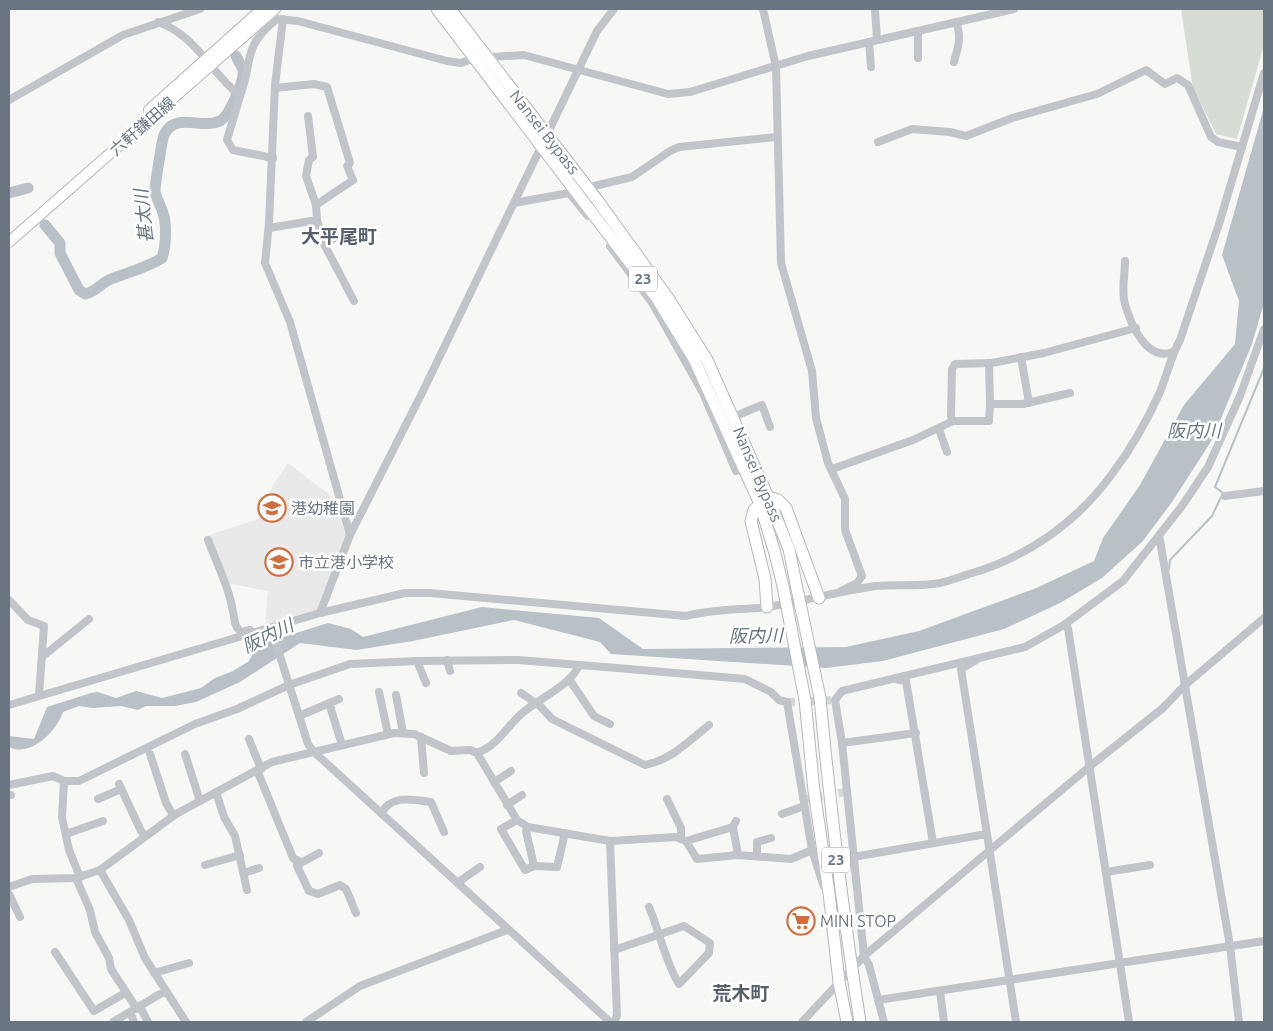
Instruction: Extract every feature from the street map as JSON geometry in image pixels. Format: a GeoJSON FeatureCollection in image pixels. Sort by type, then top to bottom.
{"type":"FeatureCollection","features":[{"type":"Feature","properties":{"kind":"highway","name":"Nansei Bypass"},"geometry":{"type":"LineString","coordinates":[[437,9],[475,58],[544,140],[579,175],[668,298],[707,360],[733,417],[764,501],[805,700],[814,791],[829,893],[839,982],[847,1022]]}},
{"type":"Feature","properties":{"kind":"highway","name":"Nansei Bypass"},"geometry":{"type":"LineString","coordinates":[[450,9],[488,58],[656,297],[694,359],[789,549],[820,698],[830,817],[860,1022]]}},
{"type":"Feature","properties":{"kind":"highway"},"geometry":{"type":"LineString","coordinates":[[767,607],[765,579],[751,521],[754,510],[764,501],[778,500],[786,508],[819,598]]}},
{"type":"Feature","properties":{"kind":"main road","name":"六軒鎌田線"},"geometry":{"type":"LineString","coordinates":[[9,242],[208,63],[262,9]]}},
{"type":"Feature","properties":{"kind":"main road","name":"六軒鎌田線"},"geometry":{"type":"LineString","coordinates":[[9,236],[208,63],[275,9]]}},
{"type":"Feature","properties":{"kind":"street"},"geometry":{"type":"LineString","coordinates":[[9,100],[123,35],[200,9]]}},
{"type":"Feature","properties":{"kind":"street"},"geometry":{"type":"LineString","coordinates":[[320,613],[350,535],[423,391],[597,31],[614,9]]}},
{"type":"Feature","properties":{"kind":"street"},"geometry":{"type":"LineString","coordinates":[[763,9],[776,67],[776,137],[780,158],[781,263],[812,371],[816,418],[828,463],[844,499],[845,530],[862,576],[857,583],[837,594]]}},
{"type":"Feature","properties":{"kind":"street"},"geometry":{"type":"LineString","coordinates":[[871,67],[875,9]]}},
{"type":"Feature","properties":{"kind":"street"},"geometry":{"type":"LineString","coordinates":[[273,158],[233,150],[227,140],[239,96],[247,79],[251,48],[265,29],[277,19],[447,61],[461,63],[475,58],[488,58],[508,54],[524,55],[668,94],[690,92],[808,56],[1014,9]]}},
{"type":"Feature","properties":{"kind":"street"},"geometry":{"type":"LineString","coordinates":[[283,19],[275,88],[273,158],[265,263],[290,322],[350,535]]}},
{"type":"Feature","properties":{"kind":"street"},"geometry":{"type":"LineString","coordinates":[[158,22],[168,26],[193,43],[208,63],[239,96]]}},
{"type":"Feature","properties":{"kind":"street"},"geometry":{"type":"LineString","coordinates":[[954,62],[960,44],[960,32],[956,22]]}},
{"type":"Feature","properties":{"kind":"street"},"geometry":{"type":"LineString","coordinates":[[918,31],[918,58]]}},
{"type":"Feature","properties":{"kind":"street"},"geometry":{"type":"LineString","coordinates":[[878,142],[912,129],[966,136],[1012,118],[1097,94],[1146,70],[1165,84],[1177,78],[1182,79],[1188,85],[1211,137],[1218,142],[1242,147]]}},
{"type":"Feature","properties":{"kind":"street"},"geometry":{"type":"LineString","coordinates":[[9,705],[268,630],[320,613],[414,593],[686,616],[706,611],[767,607],[877,586],[940,583],[1008,561],[1037,546],[1066,523],[1111,475],[1131,447],[1160,394],[1172,362],[1173,352],[1180,340],[1264,73]]}},
{"type":"Feature","properties":{"kind":"street"},"geometry":{"type":"LineString","coordinates":[[275,88],[314,84],[327,87],[350,164],[347,166],[353,180],[316,205]]}},
{"type":"Feature","properties":{"kind":"street"},"geometry":{"type":"LineString","coordinates":[[308,116],[313,157],[309,160],[306,176],[316,205],[317,220],[324,244],[354,301]]}},
{"type":"Feature","properties":{"kind":"street"},"geometry":{"type":"LineString","coordinates":[[594,186],[632,177],[679,147],[776,137]]}},
{"type":"Feature","properties":{"kind":"street"},"geometry":{"type":"LineString","coordinates":[[514,203],[569,193],[653,304],[703,393],[736,471]]}},
{"type":"Feature","properties":{"kind":"street"},"geometry":{"type":"LineString","coordinates":[[269,228],[317,220]]}},
{"type":"Feature","properties":{"kind":"street"},"geometry":{"type":"LineString","coordinates":[[324,244],[342,234]]}},
{"type":"Feature","properties":{"kind":"street"},"geometry":{"type":"LineString","coordinates":[[1125,262],[1124,303],[1142,342],[1157,354],[1163,355],[1173,352]]}},
{"type":"Feature","properties":{"kind":"street"},"geometry":{"type":"LineString","coordinates":[[953,422],[951,417],[952,369],[955,364],[989,363],[1021,357],[1136,328]]}},
{"type":"Feature","properties":{"kind":"street"},"geometry":{"type":"LineString","coordinates":[[884,1022],[864,956],[842,743],[835,700],[842,691],[1025,647],[1064,625],[1124,581],[1182,506],[1208,467],[1240,396],[1264,329]]}},
{"type":"Feature","properties":{"kind":"street"},"geometry":{"type":"LineString","coordinates":[[1021,357],[1029,403]]}},
{"type":"Feature","properties":{"kind":"street"},"geometry":{"type":"LineString","coordinates":[[832,469],[953,422],[989,421],[989,363]]}},
{"type":"Feature","properties":{"kind":"street"},"geometry":{"type":"LineString","coordinates":[[990,404],[1029,403],[1070,393]]}},
{"type":"Feature","properties":{"kind":"street"},"geometry":{"type":"LineString","coordinates":[[733,417],[762,404],[770,427]]}},
{"type":"Feature","properties":{"kind":"street"},"geometry":{"type":"LineString","coordinates":[[939,429],[947,452]]}},
{"type":"Feature","properties":{"kind":"street"},"geometry":{"type":"LineString","coordinates":[[1225,496],[1264,491]]}},
{"type":"Feature","properties":{"kind":"street"},"geometry":{"type":"LineString","coordinates":[[1159,535],[1230,946],[1239,1022]]}},
{"type":"Feature","properties":{"kind":"street"},"geometry":{"type":"LineString","coordinates":[[208,540],[225,585],[230,592],[237,629],[242,632],[259,628],[268,630]]}},
{"type":"Feature","properties":{"kind":"street"},"geometry":{"type":"LineString","coordinates":[[9,600],[28,620],[44,626],[39,695]]}},
{"type":"Feature","properties":{"kind":"street"},"geometry":{"type":"LineString","coordinates":[[802,1022],[864,956],[1089,767],[1163,708],[1184,686],[1264,618]]}},
{"type":"Feature","properties":{"kind":"street"},"geometry":{"type":"LineString","coordinates":[[42,657],[90,619]]}},
{"type":"Feature","properties":{"kind":"street"},"geometry":{"type":"LineString","coordinates":[[1064,625],[1068,628],[1129,1022]]}},
{"type":"Feature","properties":{"kind":"street"},"geometry":{"type":"LineString","coordinates":[[268,630],[289,683],[308,744],[313,751],[382,812],[507,930],[612,1022],[617,1016],[610,841]]}},
{"type":"Feature","properties":{"kind":"street"},"geometry":{"type":"LineString","coordinates":[[980,657],[961,670],[1016,1022]]}},
{"type":"Feature","properties":{"kind":"street"},"geometry":{"type":"LineString","coordinates":[[417,660],[426,683]]}},
{"type":"Feature","properties":{"kind":"street"},"geometry":{"type":"LineString","coordinates":[[9,785],[53,776],[64,781],[79,781],[93,776],[165,738],[237,709],[289,683],[350,664],[417,660],[518,660],[745,679],[771,692],[779,700],[787,702],[812,850],[826,893],[829,893]]}},
{"type":"Feature","properties":{"kind":"street"},"geometry":{"type":"LineString","coordinates":[[446,660],[450,671]]}},
{"type":"Feature","properties":{"kind":"street"},"geometry":{"type":"LineString","coordinates":[[477,754],[491,747],[520,715],[569,679],[580,665]]}},
{"type":"Feature","properties":{"kind":"street"},"geometry":{"type":"LineString","coordinates":[[890,678],[906,681],[933,843]]}},
{"type":"Feature","properties":{"kind":"street"},"geometry":{"type":"LineString","coordinates":[[569,679],[594,716],[610,724]]}},
{"type":"Feature","properties":{"kind":"street"},"geometry":{"type":"LineString","coordinates":[[379,692],[388,734]]}},
{"type":"Feature","properties":{"kind":"street"},"geometry":{"type":"LineString","coordinates":[[521,693],[552,719],[644,764],[656,763],[680,749],[709,725]]}},
{"type":"Feature","properties":{"kind":"street"},"geometry":{"type":"LineString","coordinates":[[396,695],[402,734]]}},
{"type":"Feature","properties":{"kind":"street"},"geometry":{"type":"LineString","coordinates":[[299,716],[339,699]]}},
{"type":"Feature","properties":{"kind":"street"},"geometry":{"type":"LineString","coordinates":[[329,703],[342,745]]}},
{"type":"Feature","properties":{"kind":"street"},"geometry":{"type":"LineString","coordinates":[[842,743],[916,733]]}},
{"type":"Feature","properties":{"kind":"street"},"geometry":{"type":"LineString","coordinates":[[9,887],[32,879],[78,877],[100,870],[174,815],[272,762],[388,734],[421,737],[451,751],[470,750],[477,754],[516,820],[528,827],[610,841],[676,837],[683,840],[734,824],[738,855]]}},
{"type":"Feature","properties":{"kind":"street"},"geometry":{"type":"LineString","coordinates":[[421,737],[424,772]]}},
{"type":"Feature","properties":{"kind":"street"},"geometry":{"type":"LineString","coordinates":[[249,739],[293,858],[301,863],[319,853]]}},
{"type":"Feature","properties":{"kind":"street"},"geometry":{"type":"LineString","coordinates":[[150,754],[166,803],[174,815]]}},
{"type":"Feature","properties":{"kind":"street"},"geometry":{"type":"LineString","coordinates":[[185,754],[200,801]]}},
{"type":"Feature","properties":{"kind":"street"},"geometry":{"type":"LineString","coordinates":[[494,782],[511,771]]}},
{"type":"Feature","properties":{"kind":"street"},"geometry":{"type":"LineString","coordinates":[[64,781],[62,817],[69,850],[90,910],[95,932],[109,958],[111,969],[125,993],[148,1022]]}},
{"type":"Feature","properties":{"kind":"street"},"geometry":{"type":"LineString","coordinates":[[98,799],[120,786],[145,836]]}},
{"type":"Feature","properties":{"kind":"street"},"geometry":{"type":"LineString","coordinates":[[216,792],[224,817],[236,836],[247,890]]}},
{"type":"Feature","properties":{"kind":"street"},"geometry":{"type":"LineString","coordinates":[[508,805],[522,795]]}},
{"type":"Feature","properties":{"kind":"street"},"geometry":{"type":"LineString","coordinates":[[382,812],[386,806],[397,799],[432,802],[444,832]]}},
{"type":"Feature","properties":{"kind":"street"},"geometry":{"type":"LineString","coordinates":[[667,800],[681,828],[683,840],[697,859],[758,855],[791,859],[812,850]]}},
{"type":"Feature","properties":{"kind":"street"},"geometry":{"type":"LineString","coordinates":[[782,814],[804,806]]}},
{"type":"Feature","properties":{"kind":"street"},"geometry":{"type":"LineString","coordinates":[[516,820],[505,824],[501,829],[502,834],[525,870],[534,866],[557,867],[565,833]]}},
{"type":"Feature","properties":{"kind":"street"},"geometry":{"type":"LineString","coordinates":[[66,834],[103,821]]}},
{"type":"Feature","properties":{"kind":"street"},"geometry":{"type":"LineString","coordinates":[[528,827],[526,831],[534,866]]}},
{"type":"Feature","properties":{"kind":"street"},"geometry":{"type":"LineString","coordinates":[[853,857],[987,834]]}},
{"type":"Feature","properties":{"kind":"street"},"geometry":{"type":"LineString","coordinates":[[758,855],[757,842],[771,838]]}},
{"type":"Feature","properties":{"kind":"street"},"geometry":{"type":"LineString","coordinates":[[205,865],[240,855]]}},
{"type":"Feature","properties":{"kind":"street"},"geometry":{"type":"LineString","coordinates":[[296,860],[309,891],[318,894],[340,885],[346,889],[356,913]]}},
{"type":"Feature","properties":{"kind":"street"},"geometry":{"type":"LineString","coordinates":[[1106,872],[1150,865]]}},
{"type":"Feature","properties":{"kind":"street"},"geometry":{"type":"LineString","coordinates":[[457,883],[480,867]]}},
{"type":"Feature","properties":{"kind":"street"},"geometry":{"type":"LineString","coordinates":[[244,873],[259,868]]}},
{"type":"Feature","properties":{"kind":"street"},"geometry":{"type":"LineString","coordinates":[[100,870],[129,920],[154,973],[186,1022]]}},
{"type":"Feature","properties":{"kind":"street"},"geometry":{"type":"LineString","coordinates":[[9,894],[20,917]]}},
{"type":"Feature","properties":{"kind":"street"},"geometry":{"type":"LineString","coordinates":[[614,950],[660,932],[684,926],[710,943],[710,953],[680,984],[675,977],[660,932],[649,907]]}},
{"type":"Feature","properties":{"kind":"street"},"geometry":{"type":"LineString","coordinates":[[306,1022],[360,986],[507,930]]}},
{"type":"Feature","properties":{"kind":"street"},"geometry":{"type":"LineString","coordinates":[[878,1000],[1264,941]]}},
{"type":"Feature","properties":{"kind":"street"},"geometry":{"type":"LineString","coordinates":[[56,952],[94,1011],[125,993]]}},
{"type":"Feature","properties":{"kind":"street"},"geometry":{"type":"LineString","coordinates":[[154,973],[189,963]]}},
{"type":"Feature","properties":{"kind":"street"},"geometry":{"type":"LineString","coordinates":[[940,991],[944,1022]]}},
{"type":"Feature","properties":{"kind":"street"},"geometry":{"type":"LineString","coordinates":[[113,1022],[167,992]]}},
{"type":"Feature","properties":{"kind":"street"},"geometry":{"type":"LineString","coordinates":[[134,1022],[136,1009]]}},
{"type":"Feature","properties":{"kind":"shaded area"},"geometry":{"type":"Polygon","coordinates":[[[1181,9],[1264,9],[1264,45],[1237,139],[1216,134],[1193,88],[1181,9]]]}},
{"type":"Feature","properties":{"kind":"shaded area","name":"市立港小学校"},"geometry":{"type":"Polygon","coordinates":[[[288,463],[335,499],[347,540],[318,610],[290,617],[288,620],[265,627],[268,591],[227,583],[209,535],[258,519],[273,485],[288,463]]]}},
{"type":"Feature","properties":{"kind":"water","name":"阪内川"},"geometry":{"type":"Polygon","coordinates":[[[1264,107],[1264,303],[1252,344],[1212,440],[1172,502],[1143,541],[1102,578],[1060,603],[1004,629],[883,661],[826,668],[611,654],[600,642],[514,620],[413,641],[356,650],[300,643],[240,682],[196,702],[175,706],[146,706],[138,710],[121,706],[93,708],[79,706],[63,712],[55,727],[42,741],[34,746],[25,749],[9,747],[9,736],[34,739],[47,707],[98,692],[116,698],[136,691],[162,698],[201,688],[215,678],[233,671],[249,661],[258,645],[328,623],[351,629],[363,637],[482,607],[599,618],[643,649],[846,647],[919,631],[1034,589],[1094,561],[1103,538],[1140,485],[1184,405],[1235,344],[1239,301],[1222,255],[1264,107]]]}},
{"type":"Feature","properties":{"kind":"waterway","name":"甚太川"},"geometry":{"type":"LineString","coordinates":[[45,225],[60,243],[60,253],[79,290],[85,294],[111,279],[162,258],[165,242],[165,223],[155,191],[164,135],[169,128],[182,122],[205,124],[220,121],[224,118],[236,97],[242,81],[243,70],[236,56]]}},
{"type":"Feature","properties":{"kind":"waterway","name":"甚太川"},"geometry":{"type":"LineString","coordinates":[[9,193],[28,188]]}},
{"type":"Feature","properties":{"kind":"waterway"},"geometry":{"type":"LineString","coordinates":[[1169,569],[1170,560],[1212,516],[1223,493],[1215,487],[1264,368]]}},
{"type":"Feature","properties":{"kind":"tunnel"},"geometry":{"type":"LineString","coordinates":[[787,702],[835,700]]}},
{"type":"Feature","properties":{"kind":"tunnel"},"geometry":{"type":"LineString","coordinates":[[803,800],[845,792]]}},
{"type":"Feature","properties":{"kind":"place","name":"港幼稚園"},"geometry":{"type":"Point","coordinates":[272,508]}},
{"type":"Feature","properties":{"kind":"place","name":"市立港小学校"},"geometry":{"type":"Point","coordinates":[279,562]}},
{"type":"Feature","properties":{"kind":"place","name":"MINI STOP"},"geometry":{"type":"Point","coordinates":[801,921]}},
{"type":"Feature","properties":{"kind":"district","name":"大平尾町"},"geometry":{"type":"Point","coordinates":[339,236]}},
{"type":"Feature","properties":{"kind":"district","name":"荒木町"},"geometry":{"type":"Point","coordinates":[741,993]}}]}
